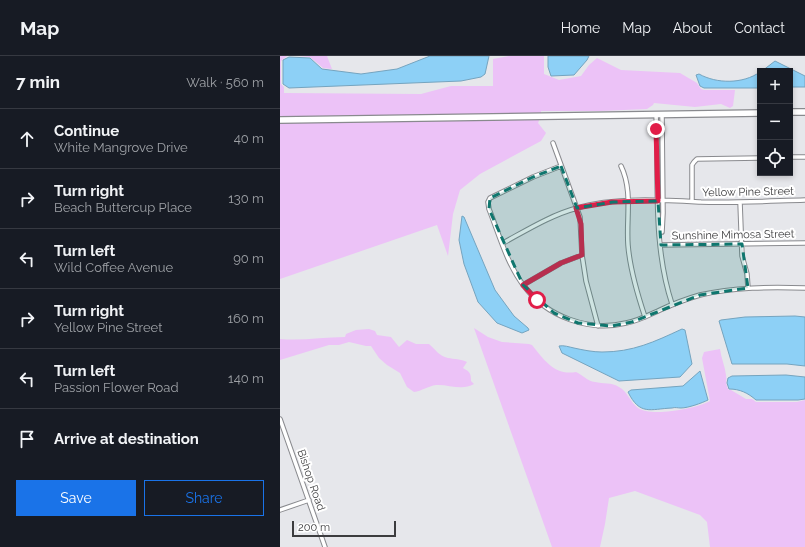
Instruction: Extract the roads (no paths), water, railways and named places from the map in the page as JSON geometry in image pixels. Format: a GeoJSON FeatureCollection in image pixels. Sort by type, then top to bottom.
{"type":"FeatureCollection","features":[{"type":"Feature","properties":{"kind":"main road"},"geometry":{"type":"LineString","coordinates":[[793,112],[805,112]]}},
{"type":"Feature","properties":{"kind":"main road"},"geometry":{"type":"LineString","coordinates":[[280,120],[757,113]]}},
{"type":"Feature","properties":{"kind":"street"},"geometry":{"type":"LineString","coordinates":[[659,114],[663,201],[661,245]]}},
{"type":"Feature","properties":{"kind":"street"},"geometry":{"type":"LineString","coordinates":[[659,114],[658,201],[661,245],[663,273],[672,304]]}},
{"type":"Feature","properties":{"kind":"street"},"geometry":{"type":"LineString","coordinates":[[553,143],[581,224],[582,255],[588,291],[598,326]]}},
{"type":"Feature","properties":{"kind":"street"},"geometry":{"type":"LineString","coordinates":[[793,157],[805,157]]}},
{"type":"Feature","properties":{"kind":"street","name":"Yellow Pine Street"},"geometry":{"type":"LineString","coordinates":[[692,200],[692,165],[697,159],[757,158]]}},
{"type":"Feature","properties":{"kind":"street"},"geometry":{"type":"LineString","coordinates":[[561,166],[532,177],[490,198],[488,202],[489,209],[503,243],[523,285],[537,300],[559,316],[598,326],[626,323],[645,317],[672,304],[707,294],[748,288],[805,288]]}},
{"type":"Feature","properties":{"kind":"street"},"geometry":{"type":"LineString","coordinates":[[621,166],[626,178],[630,259],[634,282],[645,317]]}},
{"type":"Feature","properties":{"kind":"street","name":"Yellow Pine Street"},"geometry":{"type":"LineString","coordinates":[[503,243],[540,223],[576,208],[604,202],[692,200],[704,202],[740,202],[805,200]]}},
{"type":"Feature","properties":{"kind":"street"},"geometry":{"type":"LineString","coordinates":[[740,202],[743,260],[747,274],[748,288]]}},
{"type":"Feature","properties":{"kind":"street","name":"Sunshine Mimosa Street"},"geometry":{"type":"LineString","coordinates":[[661,245],[805,243]]}},
{"type":"Feature","properties":{"kind":"street"},"geometry":{"type":"LineString","coordinates":[[523,285],[561,263],[582,255]]}},
{"type":"Feature","properties":{"kind":"street","name":"Bishop Road"},"geometry":{"type":"LineString","coordinates":[[280,419],[325,547]]}},
{"type":"Feature","properties":{"kind":"street"},"geometry":{"type":"LineString","coordinates":[[280,510],[309,500]]}},
{"type":"Feature","properties":{"kind":"water"},"geometry":{"type":"Polygon","coordinates":[[[430,56],[489,56],[485,74],[481,77],[461,81],[289,88],[283,84],[283,60],[289,57],[310,58],[322,69],[361,74],[397,69],[430,56]]]}},
{"type":"Feature","properties":{"kind":"water"},"geometry":{"type":"Polygon","coordinates":[[[548,56],[589,56],[574,75],[551,76],[548,67],[548,56]]]}},
{"type":"Feature","properties":{"kind":"water"},"geometry":{"type":"Polygon","coordinates":[[[775,61],[789,68],[766,68],[775,61]]]}},
{"type":"Feature","properties":{"kind":"water"},"geometry":{"type":"Polygon","coordinates":[[[793,70],[805,76],[805,87],[793,87],[793,70]]]}},
{"type":"Feature","properties":{"kind":"water"},"geometry":{"type":"Polygon","coordinates":[[[699,74],[714,80],[722,81],[738,81],[757,74],[757,88],[704,88],[700,86],[696,75],[699,74]]]}},
{"type":"Feature","properties":{"kind":"water"},"geometry":{"type":"Polygon","coordinates":[[[462,216],[464,217],[495,290],[514,316],[529,330],[522,333],[497,323],[478,302],[464,264],[459,240],[462,216]]]}},
{"type":"Feature","properties":{"kind":"water"},"geometry":{"type":"Polygon","coordinates":[[[745,317],[805,317],[805,366],[787,364],[732,364],[719,321],[745,317]]]}},
{"type":"Feature","properties":{"kind":"water"},"geometry":{"type":"Polygon","coordinates":[[[682,329],[685,330],[692,364],[680,377],[619,381],[562,353],[559,346],[599,352],[613,352],[634,348],[653,342],[682,329]]]}},
{"type":"Feature","properties":{"kind":"water"},"geometry":{"type":"Polygon","coordinates":[[[700,371],[708,400],[699,404],[681,408],[646,409],[637,405],[632,400],[628,392],[631,390],[683,386],[700,371]]]}},
{"type":"Feature","properties":{"kind":"water"},"geometry":{"type":"Polygon","coordinates":[[[786,375],[805,377],[805,399],[756,400],[744,392],[729,389],[727,383],[728,378],[732,376],[786,375]]]}}]}
